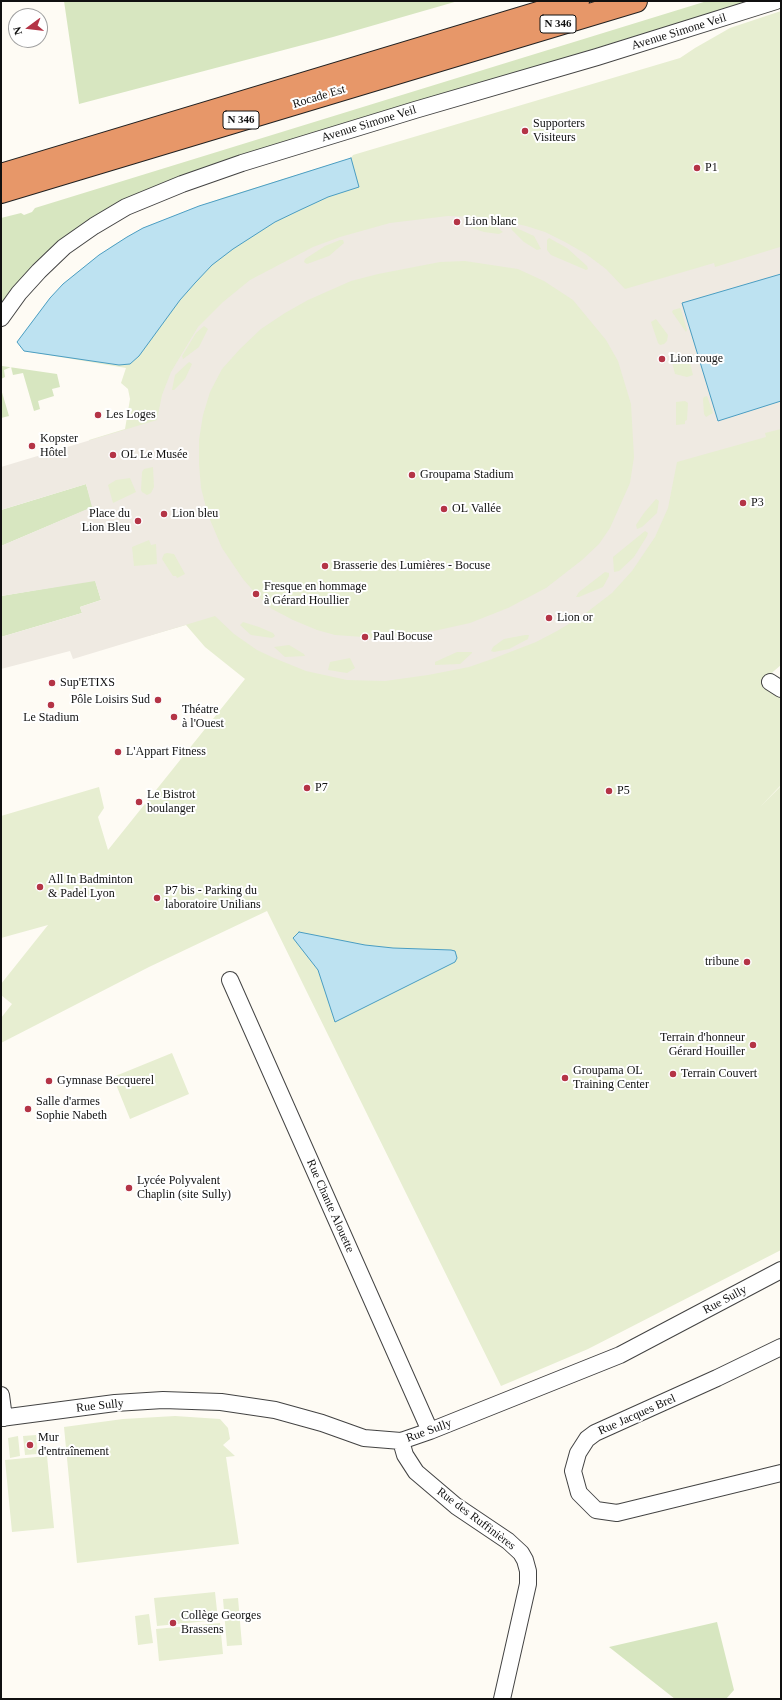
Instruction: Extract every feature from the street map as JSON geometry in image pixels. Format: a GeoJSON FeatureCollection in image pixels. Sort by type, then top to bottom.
{"type":"FeatureCollection","features":[{"type":"Feature","properties":{"kind":"highway","name":"Rocade Est"},"geometry":{"type":"LineString","coordinates":[[4,172],[578,1]]}},
{"type":"Feature","properties":{"kind":"highway","name":"Rocade Est"},"geometry":{"type":"LineString","coordinates":[[1,192],[636,1]]}},
{"type":"Feature","properties":{"kind":"street","name":"Avenue Simone Veil"},"geometry":{"type":"LineString","coordinates":[[1,318],[19,293],[64,247],[94,226],[126,207],[182,184],[242,163],[400,114],[596,57],[776,1]]}},
{"type":"Feature","properties":{"kind":"street","name":"Rue Chante Alouette"},"geometry":{"type":"LineString","coordinates":[[230,980],[430,1431]]}},
{"type":"Feature","properties":{"kind":"street","name":"Rue Sully"},"geometry":{"type":"LineString","coordinates":[[3,1418],[121,1403],[163,1400],[221,1402],[275,1410],[322,1423],[364,1438],[401,1441],[430,1431],[620,1355],[781,1270]]}},
{"type":"Feature","properties":{"kind":"street","name":"Rue Jacques Brel"},"geometry":{"type":"LineString","coordinates":[[781,1347],[596,1433],[587,1439],[578,1453],[573,1471],[579,1493],[583,1498],[596,1510],[617,1513],[781,1473]]}},
{"type":"Feature","properties":{"kind":"street"},"geometry":{"type":"LineString","coordinates":[[1,1395],[3,1418]]}},
{"type":"Feature","properties":{"kind":"street","name":"Rue des Ruffinières"},"geometry":{"type":"LineString","coordinates":[[401,1441],[405,1455],[416,1472],[456,1506],[508,1541],[521,1553],[525,1560],[528,1571],[528,1584],[502,1699]]}},
{"type":"Feature","properties":{"kind":"green space"},"geometry":{"type":"Polygon","coordinates":[[[64,1],[458,1],[333,37],[79,104],[64,1]]]}},
{"type":"Feature","properties":{"kind":"green space"},"geometry":{"type":"Polygon","coordinates":[[[707,1],[749,1],[220,164],[123,202],[1,307],[1,218],[21,213],[24,215],[32,212],[35,208],[707,1]]]}},
{"type":"Feature","properties":{"kind":"green space","name":"OL Vallée"},"geometry":{"type":"Polygon","coordinates":[[[781,11],[781,665],[761,682],[781,696],[781,785],[760,807],[781,786],[781,1250],[588,1349],[501,1386],[267,911],[149,967],[1,1043],[1,1018],[12,1004],[1,995],[1,984],[48,925],[1,938],[1,816],[99,787],[104,808],[98,817],[108,850],[245,679],[205,647],[186,625],[148,636],[89,440],[125,429],[130,399],[128,389],[121,383],[126,368],[24,351],[17,342],[50,298],[75,274],[112,246],[143,228],[222,198],[351,158],[353,155],[680,58],[730,28],[781,11]]]}},
{"type":"Feature","properties":{"kind":"green space"},"geometry":{"type":"Polygon","coordinates":[[[2,366],[10,367],[4,370],[5,377],[1,379],[2,366]]]}},
{"type":"Feature","properties":{"kind":"green space"},"geometry":{"type":"Polygon","coordinates":[[[11,367],[57,374],[60,387],[52,389],[54,396],[38,401],[40,409],[34,411],[23,373],[13,375],[11,367]]]}},
{"type":"Feature","properties":{"kind":"green space"},"geometry":{"type":"Polygon","coordinates":[[[1,389],[9,416],[1,418],[1,389]]]}},
{"type":"Feature","properties":{"kind":"green space"},"geometry":{"type":"Polygon","coordinates":[[[86,484],[93,507],[1,546],[1,510],[86,484]]]}},
{"type":"Feature","properties":{"kind":"green space"},"geometry":{"type":"Polygon","coordinates":[[[95,580],[101,600],[80,607],[82,613],[1,637],[1,596],[95,580]]]}},
{"type":"Feature","properties":{"kind":"green space"},"geometry":{"type":"Polygon","coordinates":[[[172,1053],[189,1094],[130,1119],[113,1077],[172,1053]]]}},
{"type":"Feature","properties":{"kind":"green space"},"geometry":{"type":"Polygon","coordinates":[[[175,1416],[220,1419],[228,1428],[230,1439],[223,1445],[235,1456],[226,1457],[239,1544],[77,1563],[64,1427],[123,1419],[175,1416]]]}},
{"type":"Feature","properties":{"kind":"green space","name":"Mur d'entraînement"},"geometry":{"type":"Polygon","coordinates":[[[36,1435],[38,1454],[25,1455],[23,1436],[36,1435]]]}},
{"type":"Feature","properties":{"kind":"green space"},"geometry":{"type":"Polygon","coordinates":[[[18,1436],[20,1456],[10,1458],[8,1438],[18,1436]]]}},
{"type":"Feature","properties":{"kind":"green space"},"geometry":{"type":"Polygon","coordinates":[[[47,1456],[54,1528],[12,1532],[5,1460],[47,1456]]]}},
{"type":"Feature","properties":{"kind":"green space"},"geometry":{"type":"Polygon","coordinates":[[[215,1592],[218,1620],[157,1626],[154,1598],[215,1592]]]}},
{"type":"Feature","properties":{"kind":"green space"},"geometry":{"type":"Polygon","coordinates":[[[238,1598],[242,1645],[227,1646],[223,1599],[238,1598]]]}},
{"type":"Feature","properties":{"kind":"green space"},"geometry":{"type":"Polygon","coordinates":[[[149,1614],[153,1643],[138,1645],[135,1616],[149,1614]]]}},
{"type":"Feature","properties":{"kind":"green space"},"geometry":{"type":"Polygon","coordinates":[[[717,1622],[734,1690],[726,1699],[675,1699],[609,1647],[717,1622]]]}},
{"type":"Feature","properties":{"kind":"green space"},"geometry":{"type":"Polygon","coordinates":[[[220,1623],[223,1654],[159,1661],[156,1629],[220,1623]]]}},
{"type":"Feature","properties":{"kind":"shaded area"},"geometry":{"type":"Polygon","coordinates":[[[448,216],[486,217],[526,226],[545,232],[586,254],[606,269],[625,289],[714,263],[715,267],[780,247],[781,274],[682,303],[718,420],[781,401],[781,429],[765,433],[766,437],[677,462],[668,508],[655,537],[632,571],[612,593],[582,616],[536,642],[469,667],[385,681],[347,680],[306,671],[257,650],[234,634],[215,616],[73,659],[70,651],[1,669],[1,637],[82,613],[80,607],[101,600],[95,581],[1,596],[1,546],[92,507],[86,484],[1,510],[1,467],[157,420],[162,395],[171,372],[198,327],[223,302],[250,280],[313,247],[340,237],[390,223],[448,216]],[[490,222],[464,223],[463,225],[484,232],[499,234],[503,232],[490,222]],[[512,226],[511,229],[524,242],[537,250],[541,249],[534,236],[512,226]],[[549,238],[547,240],[547,250],[551,255],[586,270],[588,269],[587,266],[567,248],[549,238]],[[343,240],[325,246],[305,259],[304,262],[307,264],[329,256],[344,243],[343,240]],[[465,261],[440,262],[378,274],[351,281],[308,300],[261,329],[222,369],[210,392],[203,415],[199,440],[199,464],[201,488],[208,515],[222,548],[243,579],[272,609],[317,630],[335,635],[377,638],[434,631],[470,623],[508,608],[546,588],[582,560],[599,544],[610,528],[630,483],[634,457],[631,404],[618,361],[606,340],[573,300],[544,281],[518,269],[465,261]],[[681,309],[673,310],[672,312],[686,332],[687,330],[681,309]],[[656,319],[651,322],[658,343],[660,345],[667,341],[668,335],[656,319]],[[204,326],[196,333],[182,356],[183,359],[199,347],[208,329],[204,326]],[[677,356],[672,362],[675,374],[687,377],[693,375],[689,359],[677,356]],[[189,362],[175,375],[172,390],[174,390],[185,379],[192,364],[189,362]],[[707,396],[703,399],[704,414],[706,417],[713,413],[707,396]],[[685,401],[676,402],[676,425],[685,424],[685,421],[687,420],[688,403],[685,401]],[[153,467],[144,469],[142,472],[142,492],[147,495],[151,493],[154,487],[153,467]],[[130,478],[116,480],[108,485],[113,503],[136,492],[130,478]],[[656,499],[636,525],[637,529],[642,527],[657,513],[659,501],[656,499]],[[645,531],[613,557],[614,572],[619,571],[634,557],[648,533],[645,531]],[[149,540],[132,547],[134,566],[157,564],[156,544],[151,545],[149,540]],[[164,554],[162,559],[173,576],[176,576],[177,578],[185,574],[174,554],[164,554]],[[605,572],[579,592],[576,597],[579,597],[603,587],[609,573],[605,572]],[[243,622],[240,625],[251,635],[272,638],[275,636],[273,633],[259,627],[243,622]],[[529,635],[504,639],[493,647],[491,651],[494,652],[509,649],[528,639],[529,635]],[[289,645],[274,647],[285,657],[305,656],[289,645]],[[457,652],[435,662],[435,665],[460,664],[472,653],[457,652]],[[350,658],[330,662],[328,670],[347,673],[355,668],[350,658]]]}},
{"type":"Feature","properties":{"kind":"water"},"geometry":{"type":"Polygon","coordinates":[[[351,158],[359,187],[328,197],[275,222],[233,249],[212,265],[180,300],[139,356],[130,364],[119,365],[24,351],[17,342],[50,298],[63,284],[99,255],[143,228],[199,206],[351,158]]]}},
{"type":"Feature","properties":{"kind":"water"},"geometry":{"type":"Polygon","coordinates":[[[781,274],[781,401],[718,421],[682,303],[781,274]]]}},
{"type":"Feature","properties":{"kind":"water"},"geometry":{"type":"Polygon","coordinates":[[[299,932],[365,945],[393,948],[451,950],[455,951],[457,958],[455,962],[335,1022],[318,970],[293,938],[299,932]]]}},
{"type":"Feature","properties":{"kind":"place","name":"Supporters Visiteurs"},"geometry":{"type":"Point","coordinates":[525,131]}},
{"type":"Feature","properties":{"kind":"place","name":"P1"},"geometry":{"type":"Point","coordinates":[697,168]}},
{"type":"Feature","properties":{"kind":"place","name":"Lion blanc"},"geometry":{"type":"Point","coordinates":[457,222]}},
{"type":"Feature","properties":{"kind":"place","name":"Lion rouge"},"geometry":{"type":"Point","coordinates":[662,359]}},
{"type":"Feature","properties":{"kind":"place","name":"Les Loges"},"geometry":{"type":"Point","coordinates":[98,415]}},
{"type":"Feature","properties":{"kind":"place","name":"Kopster Hôtel"},"geometry":{"type":"Point","coordinates":[32,446]}},
{"type":"Feature","properties":{"kind":"place","name":"OL Le Musée"},"geometry":{"type":"Point","coordinates":[113,455]}},
{"type":"Feature","properties":{"kind":"place","name":"Groupama Stadium"},"geometry":{"type":"Point","coordinates":[412,475]}},
{"type":"Feature","properties":{"kind":"place","name":"P3"},"geometry":{"type":"Point","coordinates":[743,503]}},
{"type":"Feature","properties":{"kind":"place","name":"OL Vallée"},"geometry":{"type":"Point","coordinates":[444,509]}},
{"type":"Feature","properties":{"kind":"place","name":"Lion bleu"},"geometry":{"type":"Point","coordinates":[164,514]}},
{"type":"Feature","properties":{"kind":"place","name":"Place du Lion Bleu"},"geometry":{"type":"Point","coordinates":[138,521]}},
{"type":"Feature","properties":{"kind":"place","name":"Brasserie des Lumières - Bocuse"},"geometry":{"type":"Point","coordinates":[325,566]}},
{"type":"Feature","properties":{"kind":"place","name":"Fresque en hommage à Gérard Houllier"},"geometry":{"type":"Point","coordinates":[256,594]}},
{"type":"Feature","properties":{"kind":"place","name":"Lion or"},"geometry":{"type":"Point","coordinates":[549,618]}},
{"type":"Feature","properties":{"kind":"place","name":"Paul Bocuse"},"geometry":{"type":"Point","coordinates":[365,637]}},
{"type":"Feature","properties":{"kind":"place","name":"Sup'ETIXS"},"geometry":{"type":"Point","coordinates":[52,683]}},
{"type":"Feature","properties":{"kind":"place","name":"Pôle Loisirs Sud"},"geometry":{"type":"Point","coordinates":[158,700]}},
{"type":"Feature","properties":{"kind":"place","name":"Le Stadium"},"geometry":{"type":"Point","coordinates":[51,705]}},
{"type":"Feature","properties":{"kind":"place","name":"Théatre à l'Ouest"},"geometry":{"type":"Point","coordinates":[174,717]}},
{"type":"Feature","properties":{"kind":"place","name":"L'Appart Fitness"},"geometry":{"type":"Point","coordinates":[118,752]}},
{"type":"Feature","properties":{"kind":"place","name":"P7"},"geometry":{"type":"Point","coordinates":[307,788]}},
{"type":"Feature","properties":{"kind":"place","name":"P5"},"geometry":{"type":"Point","coordinates":[609,791]}},
{"type":"Feature","properties":{"kind":"place","name":"Le Bistrot boulanger"},"geometry":{"type":"Point","coordinates":[139,802]}},
{"type":"Feature","properties":{"kind":"place","name":"All In Badminton & Padel Lyon"},"geometry":{"type":"Point","coordinates":[40,887]}},
{"type":"Feature","properties":{"kind":"place","name":"P7 bis - Parking du laboratoire Unilians"},"geometry":{"type":"Point","coordinates":[157,898]}},
{"type":"Feature","properties":{"kind":"place","name":"tribune"},"geometry":{"type":"Point","coordinates":[747,962]}},
{"type":"Feature","properties":{"kind":"place","name":"Terrain d'honneur Gérard Houiller"},"geometry":{"type":"Point","coordinates":[753,1045]}},
{"type":"Feature","properties":{"kind":"place","name":"Terrain Couvert"},"geometry":{"type":"Point","coordinates":[673,1074]}},
{"type":"Feature","properties":{"kind":"place","name":"Groupama OL Training Center"},"geometry":{"type":"Point","coordinates":[565,1078]}},
{"type":"Feature","properties":{"kind":"place","name":"Gymnase Becquerel"},"geometry":{"type":"Point","coordinates":[49,1081]}},
{"type":"Feature","properties":{"kind":"place","name":"Salle d'armes Sophie Nabeth"},"geometry":{"type":"Point","coordinates":[28,1109]}},
{"type":"Feature","properties":{"kind":"place","name":"Lycée Polyvalent Chaplin (site Sully)"},"geometry":{"type":"Point","coordinates":[129,1188]}},
{"type":"Feature","properties":{"kind":"place","name":"Mur d'entraînement"},"geometry":{"type":"Point","coordinates":[30,1445]}},
{"type":"Feature","properties":{"kind":"place","name":"Collège Georges Brassens"},"geometry":{"type":"Point","coordinates":[173,1623]}}]}
